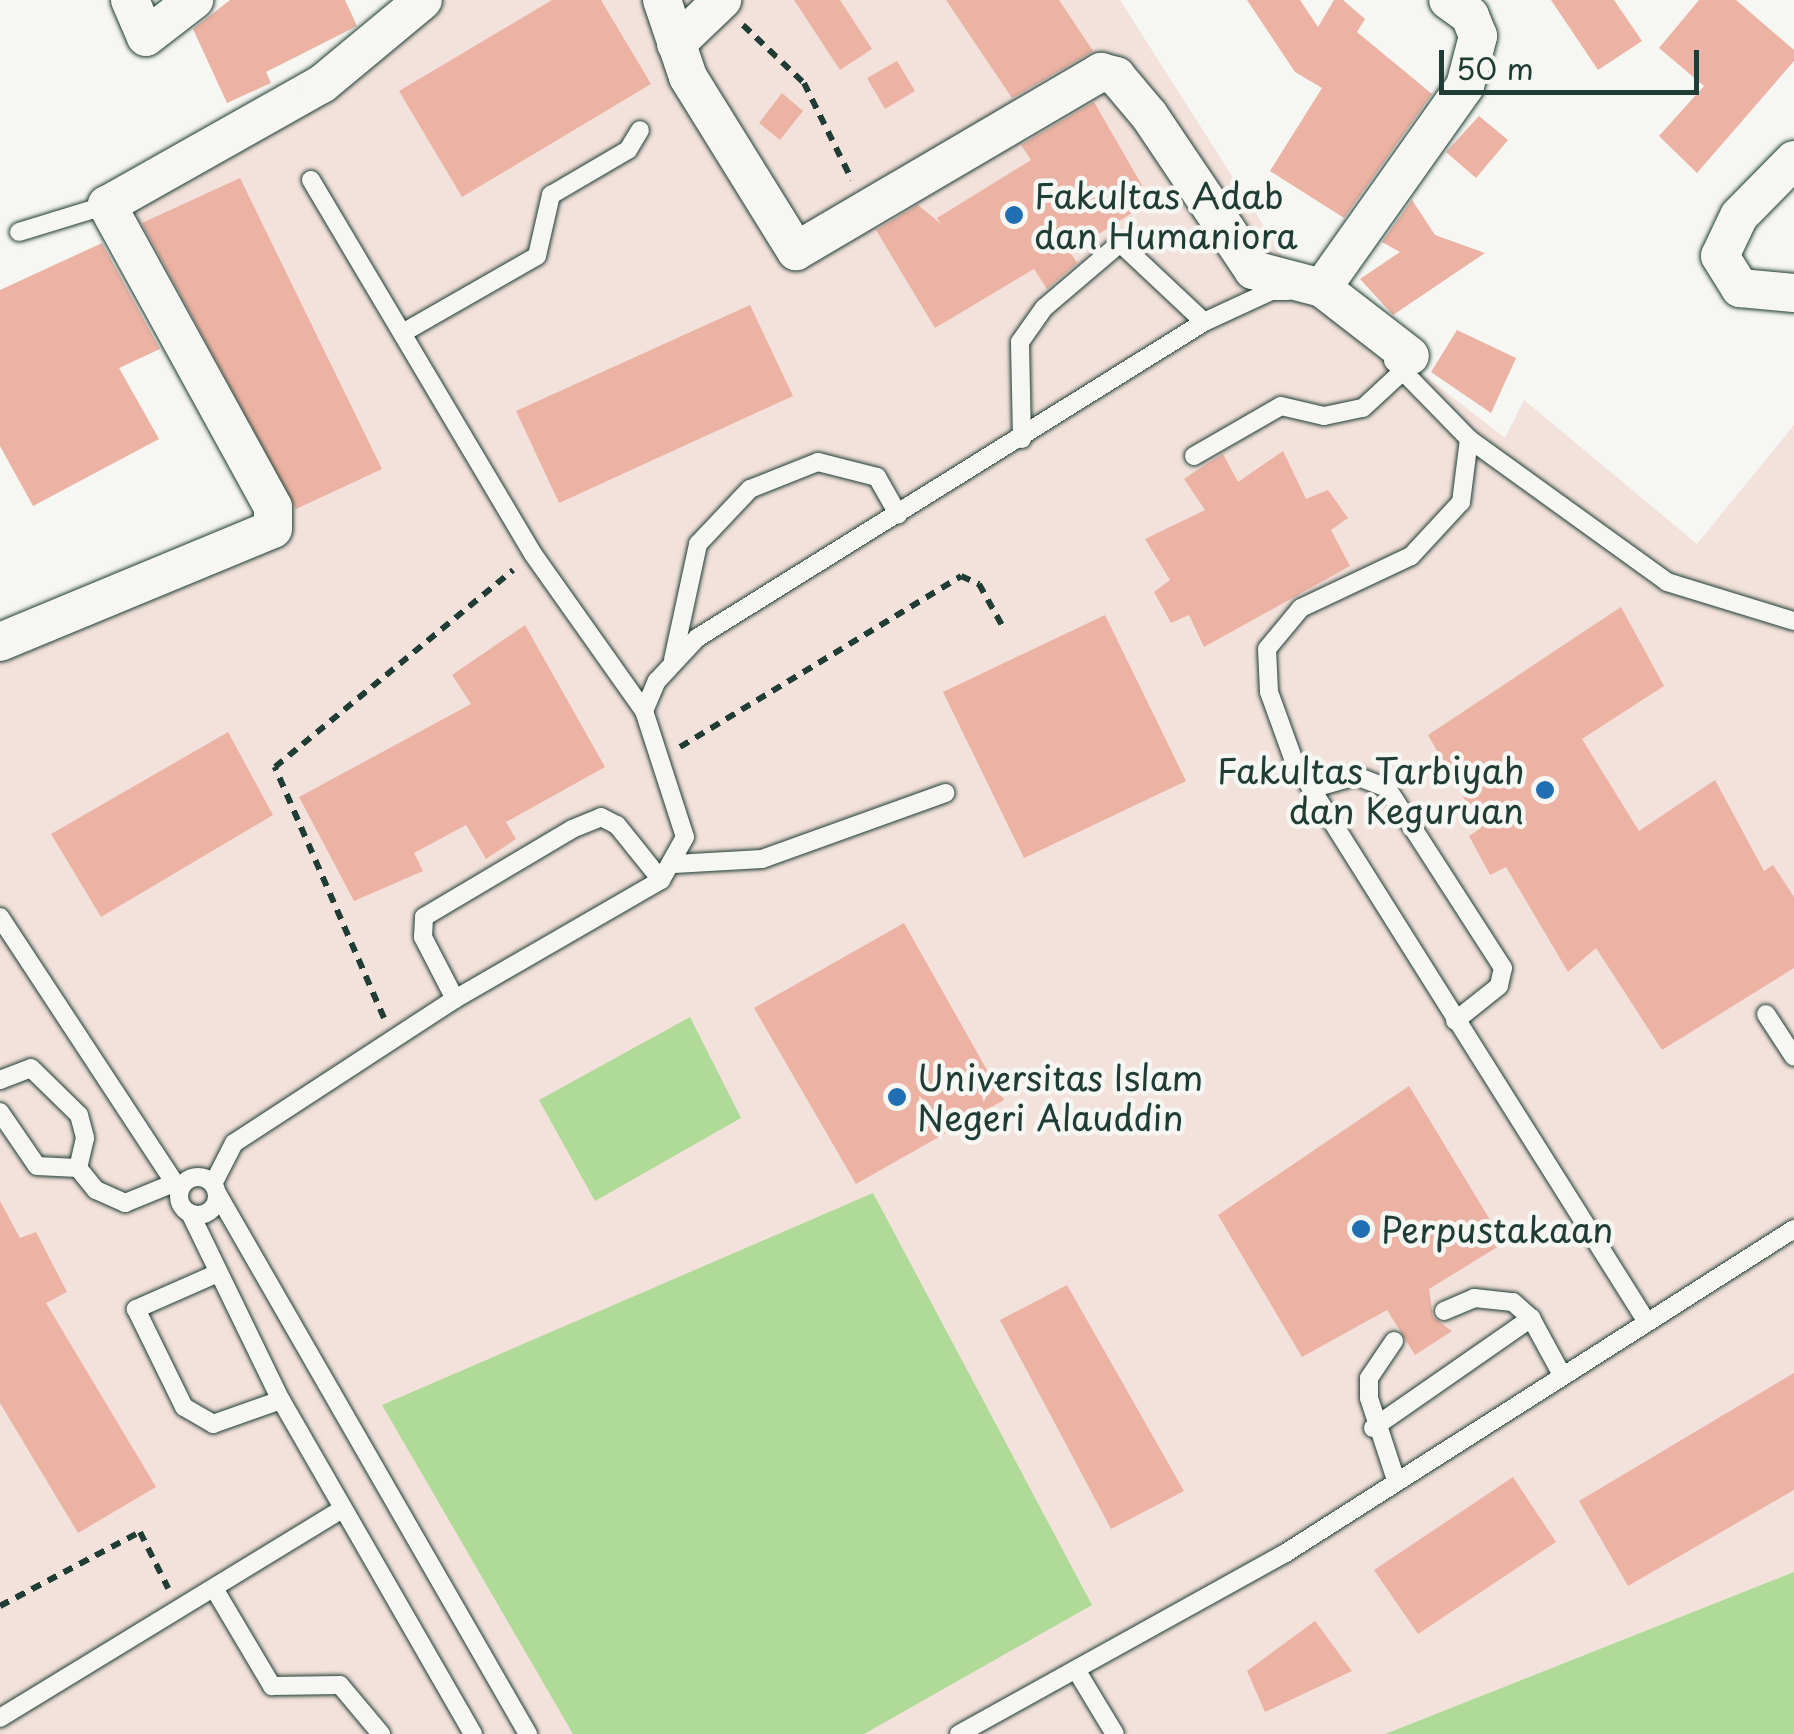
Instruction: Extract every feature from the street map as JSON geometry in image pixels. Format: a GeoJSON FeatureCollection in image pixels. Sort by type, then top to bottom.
{"type":"FeatureCollection","features":[{"type":"Feature","properties":{"kind":"street"},"geometry":{"type":"LineString","coordinates":[[130,0],[146,38],[194,0]]}},
{"type":"Feature","properties":{"kind":"street"},"geometry":{"type":"LineString","coordinates":[[0,642],[276,524],[107,206],[322,84],[423,0]]}},
{"type":"Feature","properties":{"kind":"street"},"geometry":{"type":"LineString","coordinates":[[662,0],[676,44],[715,125],[796,251],[1101,72],[1116,76],[1149,115],[1253,270],[1322,288],[1407,363]]}},
{"type":"Feature","properties":{"kind":"street"},"geometry":{"type":"LineString","coordinates":[[1322,288],[1465,86],[1478,36],[1470,16],[1448,0]]}},
{"type":"Feature","properties":{"kind":"street"},"geometry":{"type":"LineString","coordinates":[[676,44],[721,1]]}},
{"type":"Feature","properties":{"kind":"street"},"geometry":{"type":"LineString","coordinates":[[1794,160],[1739,216],[1720,256],[1740,288],[1794,293]]}},
{"type":"Feature","properties":{"kind":"lane"},"geometry":{"type":"LineString","coordinates":[[406,331],[536,256],[551,195],[628,150],[640,130]]}},
{"type":"Feature","properties":{"kind":"lane"},"geometry":{"type":"LineString","coordinates":[[191,1215],[211,1212],[215,1188],[234,1143],[456,999],[661,880],[674,864],[685,837],[644,711],[534,554],[406,331],[311,180]]}},
{"type":"Feature","properties":{"kind":"lane"},"geometry":{"type":"LineString","coordinates":[[19,232],[107,206]]}},
{"type":"Feature","properties":{"kind":"lane"},"geometry":{"type":"LineString","coordinates":[[1022,438],[1020,342],[1044,308],[1120,243],[1204,322]]}},
{"type":"Feature","properties":{"kind":"lane"},"geometry":{"type":"LineString","coordinates":[[673,660],[1204,322],[1253,297],[1288,291],[1407,363],[1468,439],[1667,582],[1794,621]]}},
{"type":"Feature","properties":{"kind":"lane"},"geometry":{"type":"LineString","coordinates":[[1194,456],[1281,406],[1324,416],[1363,408],[1407,363]]}},
{"type":"Feature","properties":{"kind":"lane"},"geometry":{"type":"LineString","coordinates":[[1468,439],[1467,479],[1446,527],[1412,556],[1301,608],[1267,649],[1278,726],[1455,1020],[1645,1319]]}},
{"type":"Feature","properties":{"kind":"lane"},"geometry":{"type":"LineString","coordinates":[[644,711],[673,660],[698,544],[750,490],[818,462],[877,476],[898,514]]}},
{"type":"Feature","properties":{"kind":"lane"},"geometry":{"type":"LineString","coordinates":[[1314,788],[1356,776],[1388,788],[1503,968],[1499,986],[1455,1020]]}},
{"type":"Feature","properties":{"kind":"lane"},"geometry":{"type":"LineString","coordinates":[[674,864],[762,859],[945,793]]}},
{"type":"Feature","properties":{"kind":"lane"},"geometry":{"type":"LineString","coordinates":[[456,999],[423,938],[424,918],[555,839],[601,817],[661,880]]}},
{"type":"Feature","properties":{"kind":"lane"},"geometry":{"type":"LineString","coordinates":[[2,924],[177,1187],[281,1400],[473,1734]]}},
{"type":"Feature","properties":{"kind":"lane"},"geometry":{"type":"LineString","coordinates":[[1766,1014],[1794,1057]]}},
{"type":"Feature","properties":{"kind":"lane"},"geometry":{"type":"LineString","coordinates":[[0,1080],[31,1068],[79,1115],[85,1138],[78,1168]]}},
{"type":"Feature","properties":{"kind":"lane"},"geometry":{"type":"LineString","coordinates":[[0,1112],[37,1166],[78,1168],[96,1190],[125,1203],[177,1187],[194,1177],[215,1188],[528,1734]]}},
{"type":"Feature","properties":{"kind":"lane"},"geometry":{"type":"LineString","coordinates":[[959,1734],[1078,1673],[1396,1480],[1645,1319],[1794,1229]]}},
{"type":"Feature","properties":{"kind":"lane"},"geometry":{"type":"LineString","coordinates":[[218,1272],[136,1309],[184,1407],[213,1424],[281,1400]]}},
{"type":"Feature","properties":{"kind":"lane"},"geometry":{"type":"LineString","coordinates":[[1444,1312],[1493,1296],[1532,1318],[1561,1373]]}},
{"type":"Feature","properties":{"kind":"lane"},"geometry":{"type":"LineString","coordinates":[[1372,1428],[1532,1318]]}},
{"type":"Feature","properties":{"kind":"lane"},"geometry":{"type":"LineString","coordinates":[[1394,1341],[1369,1378],[1372,1428],[1396,1480]]}},
{"type":"Feature","properties":{"kind":"lane"},"geometry":{"type":"LineString","coordinates":[[0,1718],[341,1510]]}},
{"type":"Feature","properties":{"kind":"lane"},"geometry":{"type":"LineString","coordinates":[[215,1590],[272,1686],[282,1692],[317,1680],[340,1685],[381,1734]]}},
{"type":"Feature","properties":{"kind":"lane"},"geometry":{"type":"LineString","coordinates":[[1078,1673],[1115,1734]]}},
{"type":"Feature","properties":{"kind":"path"},"geometry":{"type":"LineString","coordinates":[[721,1],[804,83],[866,208]]}},
{"type":"Feature","properties":{"kind":"path"},"geometry":{"type":"LineString","coordinates":[[393,1039],[275,767],[534,554]]}},
{"type":"Feature","properties":{"kind":"path"},"geometry":{"type":"LineString","coordinates":[[657,760],[961,576],[979,584],[1004,629]]}},
{"type":"Feature","properties":{"kind":"path"},"geometry":{"type":"LineString","coordinates":[[0,1606],[140,1532],[179,1611]]}},
{"type":"Feature","properties":{"kind":"shaded area","name":"Universitas Islam Negeri Alauddin"},"geometry":{"type":"Polygon","coordinates":[[[404,0],[1120,0],[1295,275],[1505,438],[1524,400],[1697,544],[1794,425],[1794,1572],[1385,1734],[0,1734],[0,623],[274,539],[94,207],[322,68],[404,0]]]}},
{"type":"Feature","properties":{"kind":"green space"},"geometry":{"type":"Polygon","coordinates":[[[690,1017],[741,1118],[595,1201],[539,1100],[690,1017]]]}},
{"type":"Feature","properties":{"kind":"green space"},"geometry":{"type":"Polygon","coordinates":[[[873,1193],[1092,1605],[864,1734],[573,1734],[382,1405],[873,1193]]]}},
{"type":"Feature","properties":{"kind":"green space"},"geometry":{"type":"Polygon","coordinates":[[[1794,1572],[1794,1734],[1385,1734],[1794,1572]]]}},
{"type":"Feature","properties":{"kind":"building"},"geometry":{"type":"Polygon","coordinates":[[[230,0],[345,0],[357,26],[266,72],[271,83],[227,103],[193,29],[230,0]]]}},
{"type":"Feature","properties":{"kind":"building"},"geometry":{"type":"Polygon","coordinates":[[[552,0],[601,0],[651,84],[462,197],[399,91],[552,0]]]}},
{"type":"Feature","properties":{"kind":"building"},"geometry":{"type":"Polygon","coordinates":[[[794,0],[840,0],[872,49],[840,70],[794,0]]]}},
{"type":"Feature","properties":{"kind":"building"},"geometry":{"type":"Polygon","coordinates":[[[946,0],[1059,0],[1093,51],[1012,98],[946,0]]]}},
{"type":"Feature","properties":{"kind":"building"},"geometry":{"type":"Polygon","coordinates":[[[1247,0],[1300,0],[1318,27],[1334,0],[1343,0],[1365,19],[1357,32],[1432,94],[1344,218],[1270,171],[1322,88],[1295,72],[1247,0]]]}},
{"type":"Feature","properties":{"kind":"building"},"geometry":{"type":"Polygon","coordinates":[[[1551,0],[1614,0],[1642,41],[1598,70],[1551,0]]]}},
{"type":"Feature","properties":{"kind":"building"},"geometry":{"type":"Polygon","coordinates":[[[1699,0],[1736,0],[1794,50],[1794,61],[1697,173],[1659,136],[1704,86],[1659,48],[1699,0]]]}},
{"type":"Feature","properties":{"kind":"building"},"geometry":{"type":"Polygon","coordinates":[[[897,61],[915,91],[885,109],[867,78],[897,61]]]}},
{"type":"Feature","properties":{"kind":"building"},"geometry":{"type":"Polygon","coordinates":[[[782,93],[803,111],[780,140],[759,123],[782,93]]]}},
{"type":"Feature","properties":{"kind":"building","name":"Fakultas Adab dan Humaniora"},"geometry":{"type":"Polygon","coordinates":[[[1094,102],[1151,201],[1070,252],[1077,263],[1047,289],[1034,269],[935,328],[876,230],[918,205],[941,224],[937,218],[1031,160],[1021,145],[1094,102]]]}},
{"type":"Feature","properties":{"kind":"building"},"geometry":{"type":"Polygon","coordinates":[[[1479,116],[1508,140],[1476,178],[1446,152],[1479,116]]]}},
{"type":"Feature","properties":{"kind":"building"},"geometry":{"type":"Polygon","coordinates":[[[240,178],[382,469],[296,509],[142,223],[240,178]]]}},
{"type":"Feature","properties":{"kind":"building"},"geometry":{"type":"Polygon","coordinates":[[[1412,200],[1435,235],[1485,253],[1393,315],[1360,279],[1400,252],[1382,242],[1412,200]]]}},
{"type":"Feature","properties":{"kind":"building"},"geometry":{"type":"Polygon","coordinates":[[[102,243],[160,349],[119,368],[159,439],[33,506],[0,446],[0,290],[102,243]]]}},
{"type":"Feature","properties":{"kind":"building"},"geometry":{"type":"Polygon","coordinates":[[[750,305],[793,396],[559,503],[516,411],[750,305]]]}},
{"type":"Feature","properties":{"kind":"building"},"geometry":{"type":"Polygon","coordinates":[[[1457,330],[1516,358],[1491,413],[1431,372],[1457,330]]]}},
{"type":"Feature","properties":{"kind":"building"},"geometry":{"type":"Polygon","coordinates":[[[1283,451],[1306,499],[1328,490],[1348,518],[1331,530],[1350,566],[1204,647],[1189,615],[1171,623],[1154,592],[1170,580],[1145,539],[1205,510],[1184,479],[1208,463],[1223,454],[1238,482],[1283,451]]]}},
{"type":"Feature","properties":{"kind":"building","name":"Fakultas Tarbiyah dan Keguruan"},"geometry":{"type":"Polygon","coordinates":[[[1621,607],[1664,686],[1582,739],[1639,831],[1715,780],[1764,871],[1773,865],[1794,897],[1794,968],[1662,1050],[1596,948],[1568,972],[1506,867],[1490,875],[1469,836],[1481,828],[1428,735],[1621,607]]]}},
{"type":"Feature","properties":{"kind":"building"},"geometry":{"type":"Polygon","coordinates":[[[1105,615],[1186,781],[1024,858],[943,692],[1105,615]]]}},
{"type":"Feature","properties":{"kind":"building"},"geometry":{"type":"Polygon","coordinates":[[[525,625],[605,767],[506,822],[516,839],[486,859],[466,825],[414,853],[423,871],[354,901],[299,797],[471,704],[452,675],[525,625]]]}},
{"type":"Feature","properties":{"kind":"building"},"geometry":{"type":"Polygon","coordinates":[[[228,732],[273,815],[101,917],[51,834],[228,732]]]}},
{"type":"Feature","properties":{"kind":"building"},"geometry":{"type":"Polygon","coordinates":[[[904,923],[1004,1100],[856,1184],[754,1008],[904,923]]]}},
{"type":"Feature","properties":{"kind":"building","name":"Perpustakaan"},"geometry":{"type":"Polygon","coordinates":[[[1409,1086],[1504,1243],[1429,1289],[1433,1317],[1452,1331],[1415,1355],[1387,1310],[1302,1357],[1218,1215],[1409,1086]]]}},
{"type":"Feature","properties":{"kind":"building"},"geometry":{"type":"Polygon","coordinates":[[[0,1201],[20,1238],[36,1232],[67,1292],[46,1303],[156,1487],[78,1533],[0,1403],[0,1201]]]}},
{"type":"Feature","properties":{"kind":"building"},"geometry":{"type":"Polygon","coordinates":[[[1067,1285],[1184,1491],[1111,1529],[1000,1320],[1067,1285]]]}},
{"type":"Feature","properties":{"kind":"building"},"geometry":{"type":"Polygon","coordinates":[[[1794,1373],[1794,1490],[1628,1586],[1579,1501],[1794,1373]]]}},
{"type":"Feature","properties":{"kind":"building"},"geometry":{"type":"Polygon","coordinates":[[[1513,1477],[1556,1542],[1418,1634],[1374,1570],[1513,1477]]]}},
{"type":"Feature","properties":{"kind":"building"},"geometry":{"type":"Polygon","coordinates":[[[1315,1621],[1352,1671],[1265,1712],[1247,1671],[1315,1621]]]}},
{"type":"Feature","properties":{"kind":"place","name":"Fakultas Adab dan Humaniora"},"geometry":{"type":"Point","coordinates":[1014,215]}},
{"type":"Feature","properties":{"kind":"place","name":"Fakultas Tarbiyah dan Keguruan"},"geometry":{"type":"Point","coordinates":[1545,790]}},
{"type":"Feature","properties":{"kind":"place","name":"Universitas Islam Negeri Alauddin"},"geometry":{"type":"Point","coordinates":[897,1097]}},
{"type":"Feature","properties":{"kind":"place","name":"Perpustakaan"},"geometry":{"type":"Point","coordinates":[1361,1229]}}]}
